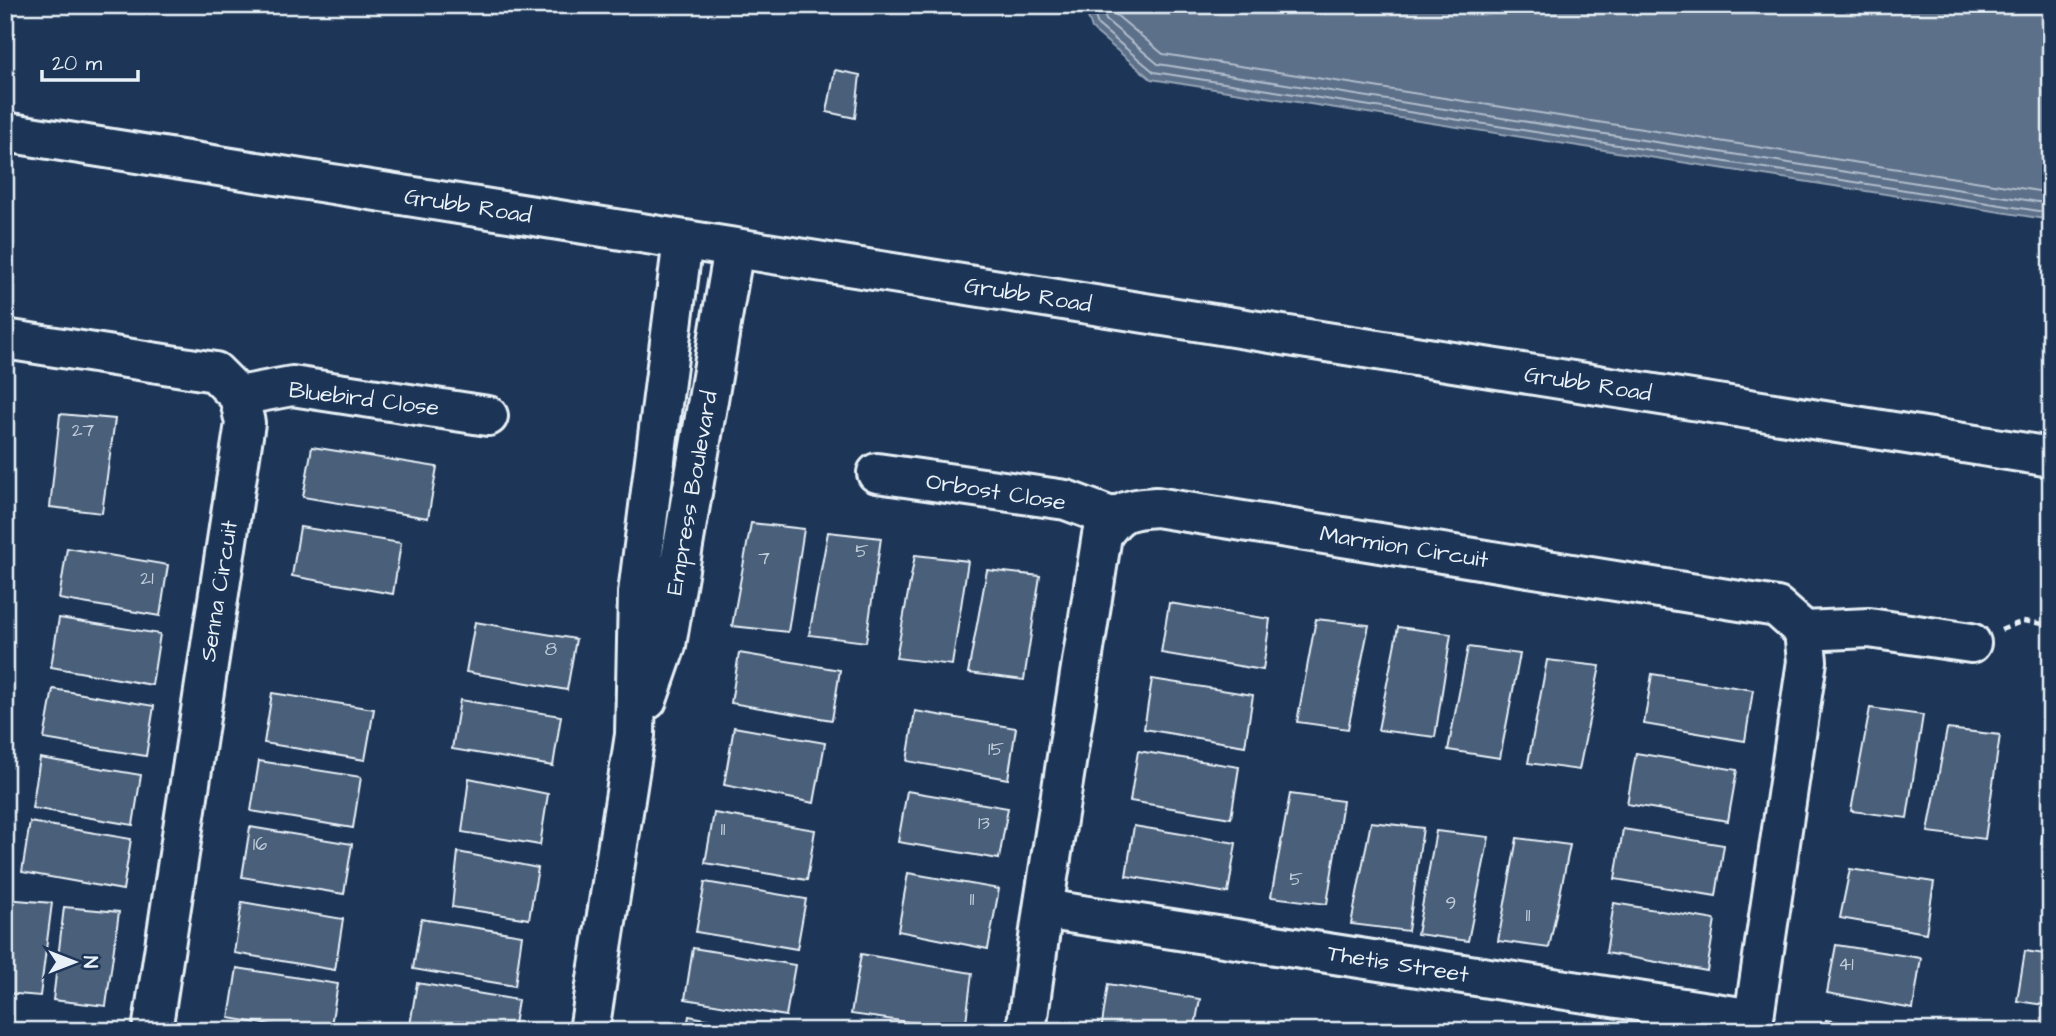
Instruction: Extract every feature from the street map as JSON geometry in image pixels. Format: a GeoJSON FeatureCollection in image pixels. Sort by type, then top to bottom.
{"type":"FeatureCollection","features":[{"type":"Feature","properties":{"kind":"street","name":"Grubb Road"},"geometry":{"type":"LineString","coordinates":[[5,132],[2051,457]]}},
{"type":"Feature","properties":{"kind":"street","name":"Empress Boulevard"},"geometry":{"type":"LineString","coordinates":[[589,1031],[635,735],[638,593],[683,240]]}},
{"type":"Feature","properties":{"kind":"street","name":"Empress Boulevard"},"geometry":{"type":"LineString","coordinates":[[635,735],[666,645],[734,248]]}},
{"type":"Feature","properties":{"kind":"street"},"geometry":{"type":"LineString","coordinates":[[5,339],[215,372],[239,397]]}},
{"type":"Feature","properties":{"kind":"street","name":"Bluebird Close"},"geometry":{"type":"LineString","coordinates":[[239,397],[292,386],[488,416]]}},
{"type":"Feature","properties":{"kind":"street","name":"Senna Circuit"},"geometry":{"type":"LineString","coordinates":[[152,1031],[245,423],[239,397]]}},
{"type":"Feature","properties":{"kind":"street","name":"Orbost Close"},"geometry":{"type":"LineString","coordinates":[[877,473],[1066,500],[1114,518]]}},
{"type":"Feature","properties":{"kind":"street","name":"Marmion Circuit"},"geometry":{"type":"LineString","coordinates":[[1114,518],[1132,508],[1156,507],[1777,607],[1804,631]]}},
{"type":"Feature","properties":{"kind":"street"},"geometry":{"type":"LineString","coordinates":[[1026,1031],[1102,535],[1114,518]]}},
{"type":"Feature","properties":{"kind":"street"},"geometry":{"type":"LineString","coordinates":[[1753,1025],[1807,661],[1804,631],[1869,628],[1971,643]]}},
{"type":"Feature","properties":{"kind":"street","name":"Thetis Street"},"geometry":{"type":"LineString","coordinates":[[1043,909],[1753,1025]]}},
{"type":"Feature","properties":{"kind":"path"},"geometry":{"type":"LineString","coordinates":[[1971,643],[2023,621],[2051,625]]}},
{"type":"Feature","properties":{"kind":"water"},"geometry":{"type":"Polygon","coordinates":[[[1084,5],[2051,5],[2051,220],[1151,79],[1092,29],[1084,5]]]}},
{"type":"Feature","properties":{"kind":"building"},"geometry":{"type":"Polygon","coordinates":[[[835,70],[860,75],[855,118],[827,112],[835,70]]]}},
{"type":"Feature","properties":{"kind":"building"},"geometry":{"type":"Polygon","coordinates":[[[60,414],[115,419],[102,513],[50,507],[60,414]]]}},
{"type":"Feature","properties":{"kind":"building"},"geometry":{"type":"Polygon","coordinates":[[[312,447],[437,467],[428,518],[303,497],[312,447]]]}},
{"type":"Feature","properties":{"kind":"building"},"geometry":{"type":"Polygon","coordinates":[[[751,523],[804,529],[788,632],[732,626],[751,523]]]}},
{"type":"Feature","properties":{"kind":"building"},"geometry":{"type":"Polygon","coordinates":[[[300,527],[401,543],[393,594],[292,576],[300,527]]]}},
{"type":"Feature","properties":{"kind":"building"},"geometry":{"type":"Polygon","coordinates":[[[828,532],[881,538],[866,642],[809,635],[828,532]]]}},
{"type":"Feature","properties":{"kind":"building"},"geometry":{"type":"Polygon","coordinates":[[[67,548],[168,565],[160,616],[59,599],[67,548]]]}},
{"type":"Feature","properties":{"kind":"building"},"geometry":{"type":"Polygon","coordinates":[[[915,555],[968,561],[952,665],[896,658],[915,555]]]}},
{"type":"Feature","properties":{"kind":"building"},"geometry":{"type":"Polygon","coordinates":[[[987,570],[1040,576],[1024,680],[968,673],[987,570]]]}},
{"type":"Feature","properties":{"kind":"building"},"geometry":{"type":"Polygon","coordinates":[[[1169,603],[1270,619],[1263,670],[1161,653],[1169,603]]]}},
{"type":"Feature","properties":{"kind":"building"},"geometry":{"type":"Polygon","coordinates":[[[59,618],[160,634],[152,685],[51,667],[59,618]]]}},
{"type":"Feature","properties":{"kind":"building"},"geometry":{"type":"Polygon","coordinates":[[[1316,619],[1369,625],[1348,729],[1297,722],[1316,619]]]}},
{"type":"Feature","properties":{"kind":"building"},"geometry":{"type":"Polygon","coordinates":[[[475,622],[576,639],[567,690],[466,672],[475,622]]]}},
{"type":"Feature","properties":{"kind":"building"},"geometry":{"type":"Polygon","coordinates":[[[1398,627],[1451,634],[1435,737],[1378,730],[1398,627]]]}},
{"type":"Feature","properties":{"kind":"building"},"geometry":{"type":"Polygon","coordinates":[[[1468,647],[1520,654],[1500,758],[1448,750],[1468,647]]]}},
{"type":"Feature","properties":{"kind":"building"},"geometry":{"type":"Polygon","coordinates":[[[739,653],[840,670],[832,720],[731,703],[739,653]]]}},
{"type":"Feature","properties":{"kind":"building"},"geometry":{"type":"Polygon","coordinates":[[[1547,660],[1600,666],[1579,770],[1528,763],[1547,660]]]}},
{"type":"Feature","properties":{"kind":"building"},"geometry":{"type":"Polygon","coordinates":[[[1652,674],[1753,690],[1745,741],[1644,724],[1652,674]]]}},
{"type":"Feature","properties":{"kind":"building"},"geometry":{"type":"Polygon","coordinates":[[[1152,679],[1253,695],[1245,746],[1144,729],[1152,679]]]}},
{"type":"Feature","properties":{"kind":"building"},"geometry":{"type":"Polygon","coordinates":[[[53,689],[154,706],[146,756],[44,739],[53,689]]]}},
{"type":"Feature","properties":{"kind":"building"},"geometry":{"type":"Polygon","coordinates":[[[272,693],[374,709],[365,760],[264,743],[272,693]]]}},
{"type":"Feature","properties":{"kind":"building"},"geometry":{"type":"Polygon","coordinates":[[[460,700],[561,716],[553,766],[452,749],[460,700]]]}},
{"type":"Feature","properties":{"kind":"building"},"geometry":{"type":"Polygon","coordinates":[[[1870,708],[1923,715],[1907,818],[1851,811],[1870,708]]]}},
{"type":"Feature","properties":{"kind":"building"},"geometry":{"type":"Polygon","coordinates":[[[915,711],[1016,728],[1008,779],[907,761],[915,711]]]}},
{"type":"Feature","properties":{"kind":"building"},"geometry":{"type":"Polygon","coordinates":[[[734,727],[825,743],[814,803],[724,785],[734,727]]]}},
{"type":"Feature","properties":{"kind":"building"},"geometry":{"type":"Polygon","coordinates":[[[1947,729],[2000,735],[1985,839],[1928,832],[1947,729]]]}},
{"type":"Feature","properties":{"kind":"building"},"geometry":{"type":"Polygon","coordinates":[[[1138,751],[1239,767],[1231,818],[1130,801],[1138,751]]]}},
{"type":"Feature","properties":{"kind":"building"},"geometry":{"type":"Polygon","coordinates":[[[1636,753],[1737,770],[1728,821],[1627,804],[1636,753]]]}},
{"type":"Feature","properties":{"kind":"building"},"geometry":{"type":"Polygon","coordinates":[[[40,758],[141,775],[133,825],[32,808],[40,758]]]}},
{"type":"Feature","properties":{"kind":"building"},"geometry":{"type":"Polygon","coordinates":[[[259,761],[361,777],[353,828],[251,811],[259,761]]]}},
{"type":"Feature","properties":{"kind":"building"},"geometry":{"type":"Polygon","coordinates":[[[469,778],[548,794],[540,845],[462,832],[469,778]]]}},
{"type":"Feature","properties":{"kind":"building"},"geometry":{"type":"Polygon","coordinates":[[[907,791],[1008,808],[999,859],[898,842],[907,791]]]}},
{"type":"Feature","properties":{"kind":"building"},"geometry":{"type":"Polygon","coordinates":[[[1290,794],[1343,801],[1327,904],[1271,897],[1290,794]]]}},
{"type":"Feature","properties":{"kind":"building"},"geometry":{"type":"Polygon","coordinates":[[[2049,794],[2051,795],[2051,846],[2041,844],[2049,794]]]}},
{"type":"Feature","properties":{"kind":"building"},"geometry":{"type":"Polygon","coordinates":[[[714,813],[815,830],[807,880],[705,863],[714,813]]]}},
{"type":"Feature","properties":{"kind":"building"},"geometry":{"type":"Polygon","coordinates":[[[30,822],[131,839],[123,890],[22,872],[30,822]]]}},
{"type":"Feature","properties":{"kind":"building"},"geometry":{"type":"Polygon","coordinates":[[[1371,822],[1423,828],[1408,931],[1351,924],[1371,822]]]}},
{"type":"Feature","properties":{"kind":"building"},"geometry":{"type":"Polygon","coordinates":[[[1134,826],[1236,843],[1228,893],[1126,876],[1134,826]]]}},
{"type":"Feature","properties":{"kind":"building"},"geometry":{"type":"Polygon","coordinates":[[[250,827],[352,844],[344,894],[242,877],[250,827]]]}},
{"type":"Feature","properties":{"kind":"building"},"geometry":{"type":"Polygon","coordinates":[[[1623,829],[1724,845],[1716,896],[1615,879],[1623,829]]]}},
{"type":"Feature","properties":{"kind":"building"},"geometry":{"type":"Polygon","coordinates":[[[1436,831],[1489,837],[1468,941],[1417,934],[1436,831]]]}},
{"type":"Feature","properties":{"kind":"building"},"geometry":{"type":"Polygon","coordinates":[[[1517,838],[1570,845],[1549,948],[1498,941],[1517,838]]]}},
{"type":"Feature","properties":{"kind":"building"},"geometry":{"type":"Polygon","coordinates":[[[458,852],[538,868],[529,919],[452,907],[458,852]]]}},
{"type":"Feature","properties":{"kind":"building"},"geometry":{"type":"Polygon","coordinates":[[[1850,869],[1934,882],[1926,933],[1840,918],[1850,869]]]}},
{"type":"Feature","properties":{"kind":"building"},"geometry":{"type":"Polygon","coordinates":[[[908,873],[999,889],[988,949],[898,931],[908,873]]]}},
{"type":"Feature","properties":{"kind":"building"},"geometry":{"type":"Polygon","coordinates":[[[705,882],[806,899],[797,949],[696,932],[705,882]]]}},
{"type":"Feature","properties":{"kind":"building"},"geometry":{"type":"Polygon","coordinates":[[[5,899],[52,903],[40,996],[5,993],[5,899]]]}},
{"type":"Feature","properties":{"kind":"building"},"geometry":{"type":"Polygon","coordinates":[[[242,902],[343,919],[335,970],[234,953],[242,902]]]}},
{"type":"Feature","properties":{"kind":"building"},"geometry":{"type":"Polygon","coordinates":[[[1614,903],[1715,920],[1707,971],[1606,953],[1614,903]]]}},
{"type":"Feature","properties":{"kind":"building"},"geometry":{"type":"Polygon","coordinates":[[[64,907],[119,912],[106,1006],[53,1000],[64,907]]]}},
{"type":"Feature","properties":{"kind":"building"},"geometry":{"type":"Polygon","coordinates":[[[421,919],[522,935],[515,986],[413,969],[421,919]]]}},
{"type":"Feature","properties":{"kind":"building"},"geometry":{"type":"Polygon","coordinates":[[[1836,945],[1921,958],[1913,1009],[1827,993],[1836,945]]]}},
{"type":"Feature","properties":{"kind":"building"},"geometry":{"type":"Polygon","coordinates":[[[693,948],[795,965],[786,1016],[685,999],[693,948]]]}},
{"type":"Feature","properties":{"kind":"building"},"geometry":{"type":"Polygon","coordinates":[[[2025,951],[2051,955],[2051,1006],[2017,1001],[2025,951]]]}},
{"type":"Feature","properties":{"kind":"building"},"geometry":{"type":"Polygon","coordinates":[[[861,954],[972,973],[965,1030],[851,1014],[861,954]]]}},
{"type":"Feature","properties":{"kind":"building"},"geometry":{"type":"Polygon","coordinates":[[[237,968],[338,984],[330,1031],[306,1031],[229,1018],[237,968]]]}},
{"type":"Feature","properties":{"kind":"building"},"geometry":{"type":"Polygon","coordinates":[[[417,983],[518,1000],[513,1031],[409,1031],[417,983]]]}},
{"type":"Feature","properties":{"kind":"building"},"geometry":{"type":"Polygon","coordinates":[[[1108,984],[1200,999],[1194,1031],[1101,1031],[1108,984]]]}},
{"type":"Feature","properties":{"kind":"building"},"geometry":{"type":"Polygon","coordinates":[[[689,1016],[772,1031],[686,1031],[689,1016]]]}},
{"type":"Feature","properties":{"kind":"building"},"geometry":{"type":"Polygon","coordinates":[[[1826,1020],[1893,1031],[1824,1031],[1826,1020]]]}},
{"type":"Feature","properties":{"kind":"building"},"geometry":{"type":"Polygon","coordinates":[[[1259,1024],[1312,1031],[1258,1031],[1259,1024]]]}}]}
